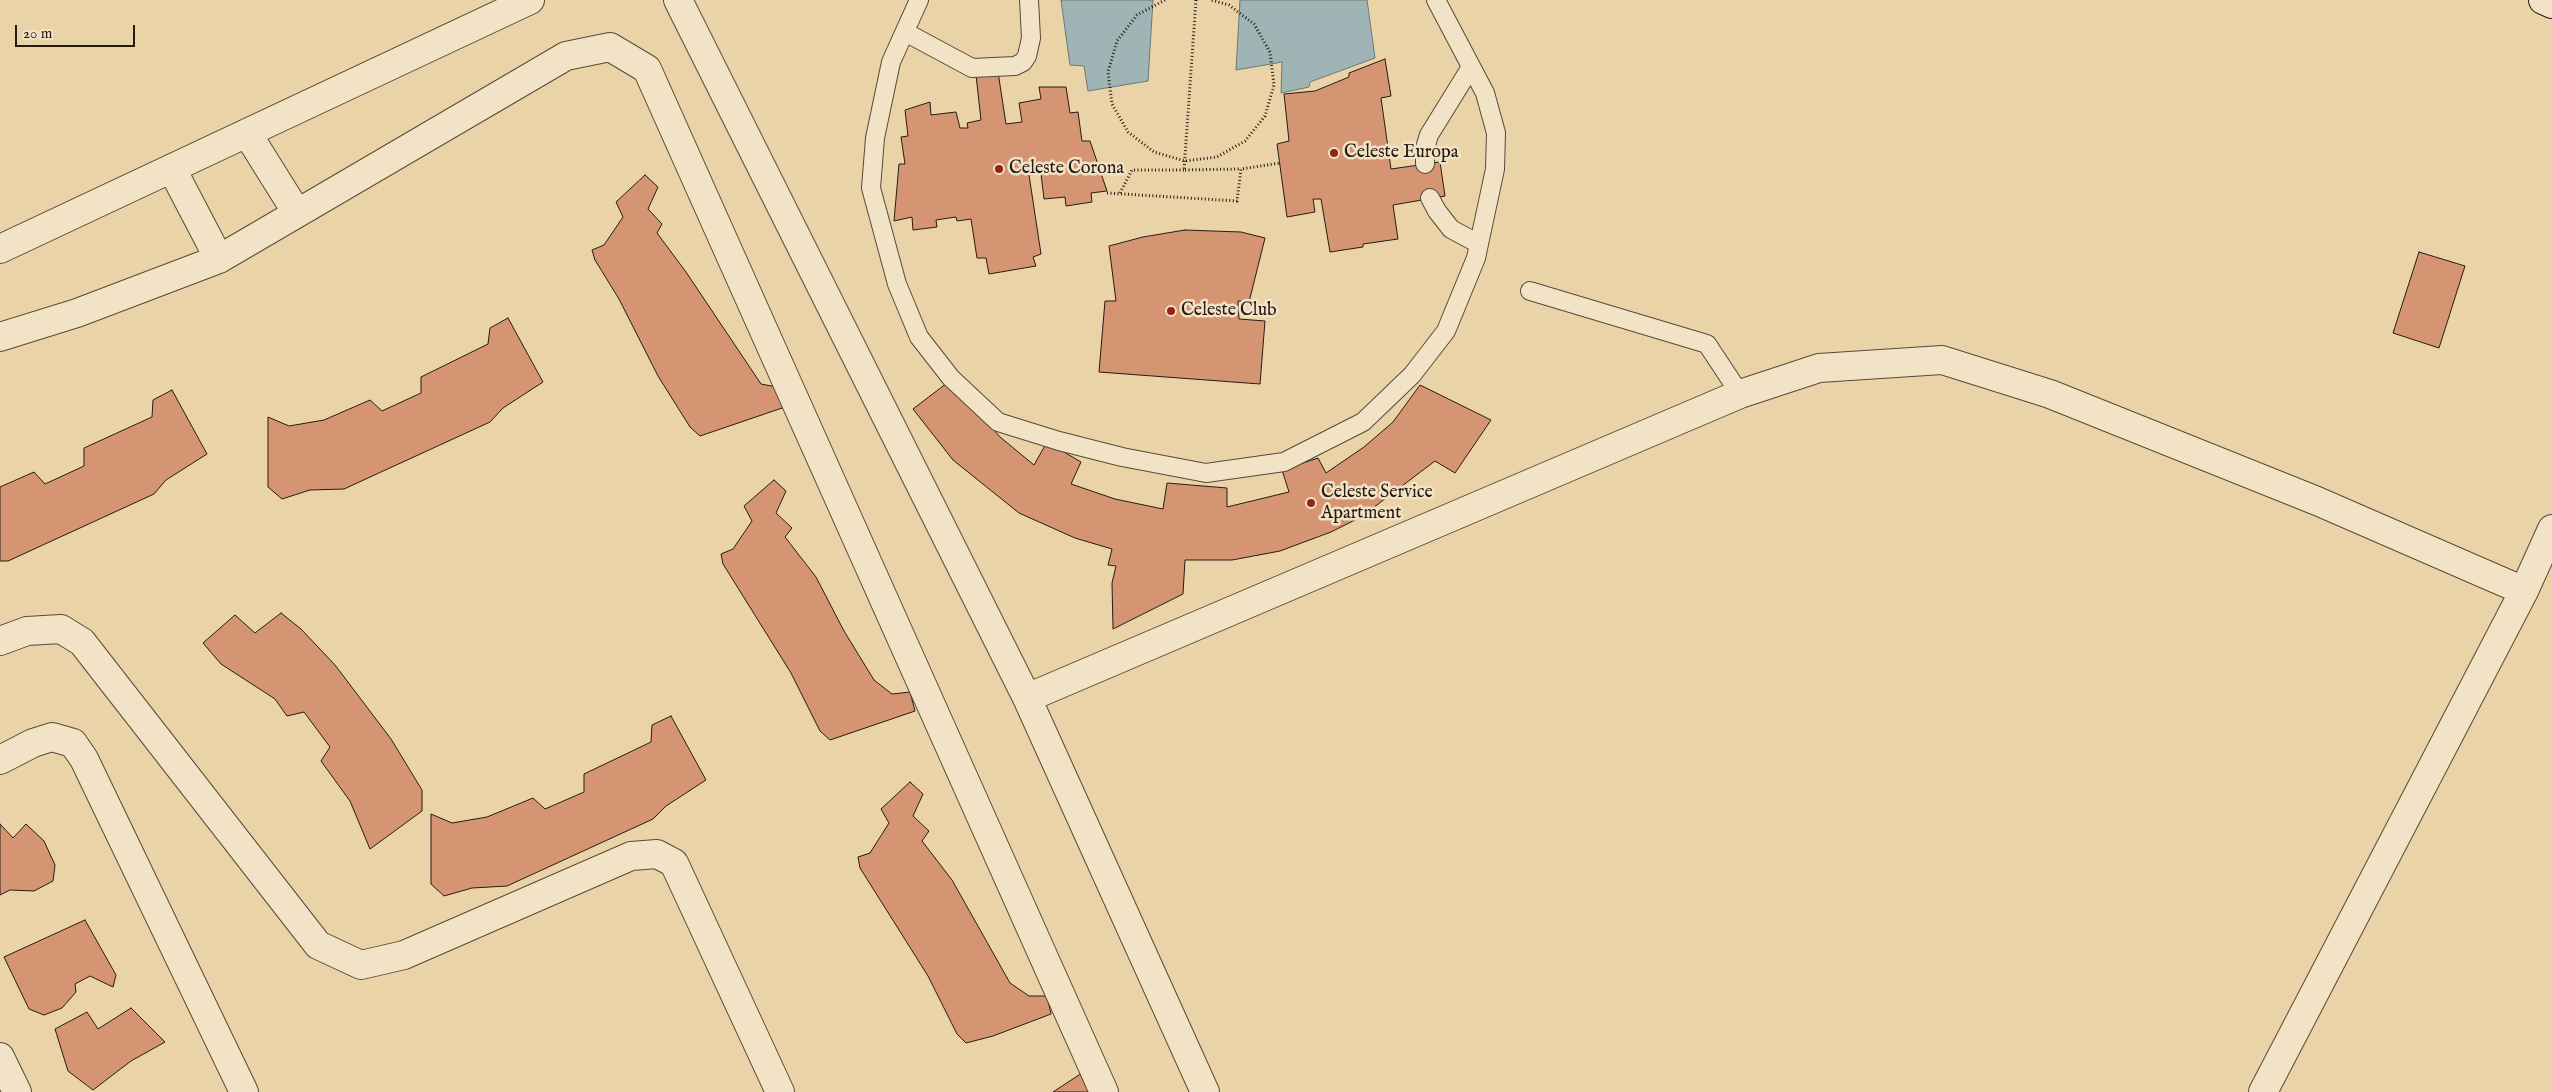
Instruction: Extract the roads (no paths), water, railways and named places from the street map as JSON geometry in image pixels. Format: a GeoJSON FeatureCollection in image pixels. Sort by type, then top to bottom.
{"type":"FeatureCollection","features":[{"type":"Feature","properties":{"kind":"street"},"geometry":{"type":"LineString","coordinates":[[0,249],[530,0]]}},
{"type":"Feature","properties":{"kind":"street"},"geometry":{"type":"LineString","coordinates":[[678,0],[1027,698],[1205,1092]]}},
{"type":"Feature","properties":{"kind":"street"},"geometry":{"type":"LineString","coordinates":[[2542,0],[2552,4]]}},
{"type":"Feature","properties":{"kind":"street"},"geometry":{"type":"LineString","coordinates":[[0,337],[77,313],[219,259],[566,56],[610,47],[647,69],[1104,1092]]}},
{"type":"Feature","properties":{"kind":"street"},"geometry":{"type":"LineString","coordinates":[[247,133],[297,213]]}},
{"type":"Feature","properties":{"kind":"street"},"geometry":{"type":"LineString","coordinates":[[172,169],[219,259]]}},
{"type":"Feature","properties":{"kind":"street"},"geometry":{"type":"LineString","coordinates":[[1027,698],[1740,394],[1819,368],[1942,360],[2050,394],[2317,502],[2524,591]]}},
{"type":"Feature","properties":{"kind":"street"},"geometry":{"type":"LineString","coordinates":[[2263,1092],[2524,591],[2552,529]]}},
{"type":"Feature","properties":{"kind":"street"},"geometry":{"type":"LineString","coordinates":[[0,641],[27,631],[60,629],[82,642],[318,945],[361,965],[404,955],[631,856],[656,854],[674,863],[780,1092]]}},
{"type":"Feature","properties":{"kind":"street"},"geometry":{"type":"LineString","coordinates":[[0,760],[33,743],[52,737],[73,743],[84,759],[244,1092]]}},
{"type":"Feature","properties":{"kind":"street"},"geometry":{"type":"LineString","coordinates":[[0,1057],[17,1092]]}},
{"type":"Feature","properties":{"kind":"lane"},"geometry":{"type":"LineString","coordinates":[[919,0],[891,62],[875,138],[871,188],[897,284],[919,337],[951,378],[998,422],[1059,441],[1122,457],[1206,473],[1284,462],[1363,422],[1412,375],[1446,330],[1476,258],[1495,169],[1496,133],[1485,93],[1436,0]]}},
{"type":"Feature","properties":{"kind":"lane"},"geometry":{"type":"LineString","coordinates":[[905,32],[972,68],[1015,66],[1023,62],[1027,56],[1032,38],[1030,0]]}},
{"type":"Feature","properties":{"kind":"lane"},"geometry":{"type":"LineString","coordinates":[[1425,164],[1425,148],[1429,135],[1471,67]]}},
{"type":"Feature","properties":{"kind":"lane"},"geometry":{"type":"LineString","coordinates":[[1430,198],[1437,211],[1452,228],[1479,244]]}},
{"type":"Feature","properties":{"kind":"lane"},"geometry":{"type":"LineString","coordinates":[[1530,291],[1707,344],[1740,394]]}},
{"type":"Feature","properties":{"kind":"place","name":"Celeste Europa"},"geometry":{"type":"Point","coordinates":[1334,153]}},
{"type":"Feature","properties":{"kind":"place","name":"Celeste Corona"},"geometry":{"type":"Point","coordinates":[999,169]}},
{"type":"Feature","properties":{"kind":"place","name":"Celeste Club"},"geometry":{"type":"Point","coordinates":[1171,311]}},
{"type":"Feature","properties":{"kind":"place","name":"Celeste Service Apartment"},"geometry":{"type":"Point","coordinates":[1311,503]}}]}
